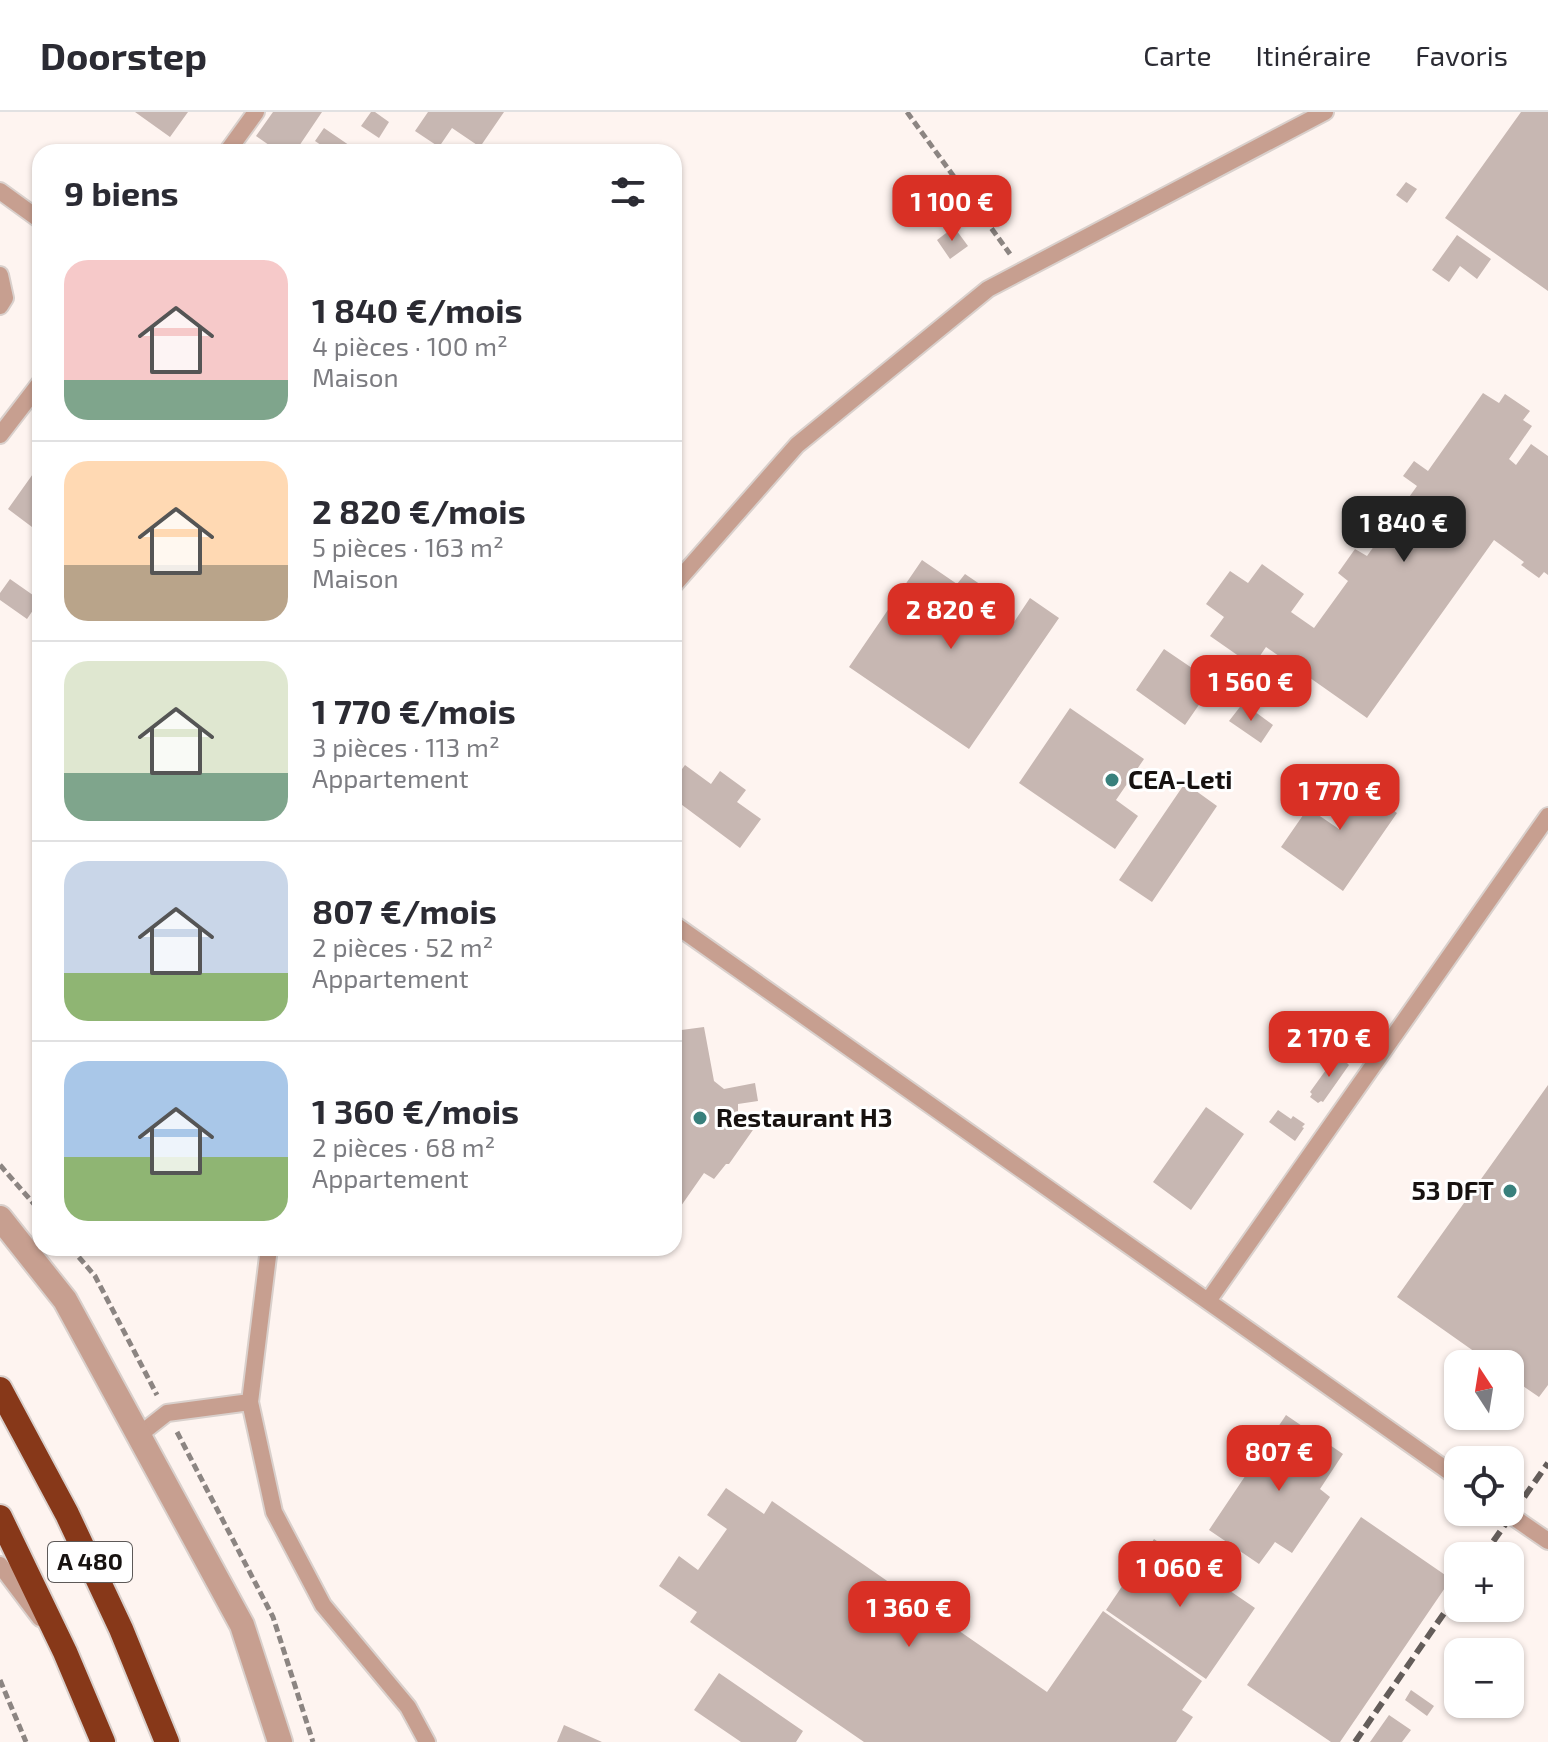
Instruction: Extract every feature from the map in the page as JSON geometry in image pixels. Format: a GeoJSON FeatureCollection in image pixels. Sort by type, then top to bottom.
{"type":"FeatureCollection","features":[{"type":"Feature","properties":{"kind":"highway","name":"A 480"},"geometry":{"type":"LineString","coordinates":[[0,1389],[67,1514],[121,1629],[167,1742]]}},
{"type":"Feature","properties":{"kind":"highway","name":"A 480"},"geometry":{"type":"LineString","coordinates":[[0,1517],[65,1652],[103,1742]]}},
{"type":"Feature","properties":{"kind":"street"},"geometry":{"type":"LineString","coordinates":[[0,1218],[65,1300],[242,1625],[280,1742]]}},
{"type":"Feature","properties":{"kind":"lane"},"geometry":{"type":"LineString","coordinates":[[233,144],[256,112]]}},
{"type":"Feature","properties":{"kind":"lane"},"geometry":{"type":"LineString","coordinates":[[682,576],[797,445],[988,289],[1325,112]]}},
{"type":"Feature","properties":{"kind":"lane"},"geometry":{"type":"LineString","coordinates":[[0,191],[32,214]]}},
{"type":"Feature","properties":{"kind":"lane"},"geometry":{"type":"LineString","coordinates":[[0,275],[5,298],[0,306]]}},
{"type":"Feature","properties":{"kind":"lane"},"geometry":{"type":"LineString","coordinates":[[0,435],[32,393]]}},
{"type":"Feature","properties":{"kind":"lane"},"geometry":{"type":"LineString","coordinates":[[1208,1301],[1548,816]]}},
{"type":"Feature","properties":{"kind":"lane"},"geometry":{"type":"LineString","coordinates":[[682,930],[1444,1468]]}},
{"type":"Feature","properties":{"kind":"lane"},"geometry":{"type":"LineString","coordinates":[[268,1256],[250,1402],[274,1512],[323,1605],[408,1707],[427,1742]]}},
{"type":"Feature","properties":{"kind":"lane"},"geometry":{"type":"LineString","coordinates":[[139,1435],[167,1413],[250,1402]]}},
{"type":"Feature","properties":{"kind":"lane"},"geometry":{"type":"LineString","coordinates":[[1524,1524],[1548,1541]]}},
{"type":"Feature","properties":{"kind":"lane"},"geometry":{"type":"LineString","coordinates":[[0,1565],[65,1652]]}},
{"type":"Feature","properties":{"kind":"path"},"geometry":{"type":"LineString","coordinates":[[907,112],[1022,271]]}},
{"type":"Feature","properties":{"kind":"path"},"geometry":{"type":"LineString","coordinates":[[0,1165],[32,1202]]}},
{"type":"Feature","properties":{"kind":"path"},"geometry":{"type":"LineString","coordinates":[[78,1256],[95,1276],[273,1617],[313,1742]]}},
{"type":"Feature","properties":{"kind":"path"},"geometry":{"type":"LineString","coordinates":[[0,1680],[26,1742]]}},
{"type":"Feature","properties":{"kind":"building"},"geometry":{"type":"Polygon","coordinates":[[[135,112],[188,112],[170,137],[135,112]]]}},
{"type":"Feature","properties":{"kind":"building"},"geometry":{"type":"Polygon","coordinates":[[[273,112],[322,112],[300,144],[268,144],[256,136],[273,112]]]}},
{"type":"Feature","properties":{"kind":"building"},"geometry":{"type":"Polygon","coordinates":[[[371,112],[389,122],[379,138],[361,126],[371,112]]]}},
{"type":"Feature","properties":{"kind":"building"},"geometry":{"type":"Polygon","coordinates":[[[428,112],[504,112],[482,144],[476,144],[452,128],[441,144],[434,144],[415,131],[428,112]]]}},
{"type":"Feature","properties":{"kind":"building"},"geometry":{"type":"Polygon","coordinates":[[[1521,112],[1548,112],[1548,291],[1445,218],[1521,112]]]}},
{"type":"Feature","properties":{"kind":"building"},"geometry":{"type":"Polygon","coordinates":[[[324,128],[347,144],[319,144],[315,141],[324,128]]]}},
{"type":"Feature","properties":{"kind":"building"},"geometry":{"type":"Polygon","coordinates":[[[1406,182],[1417,189],[1407,203],[1396,195],[1406,182]]]}},
{"type":"Feature","properties":{"kind":"building"},"geometry":{"type":"Polygon","coordinates":[[[954,227],[968,246],[950,259],[937,240],[954,227]]]}},
{"type":"Feature","properties":{"kind":"building"},"geometry":{"type":"Polygon","coordinates":[[[1457,235],[1491,259],[1477,279],[1460,266],[1449,282],[1432,270],[1457,235]]]}},
{"type":"Feature","properties":{"kind":"building"},"geometry":{"type":"Polygon","coordinates":[[[1483,393],[1499,403],[1505,394],[1530,411],[1523,420],[1532,426],[1509,459],[1516,465],[1531,444],[1548,456],[1548,575],[1544,572],[1539,578],[1521,565],[1524,562],[1494,540],[1367,718],[1266,647],[1253,666],[1210,636],[1224,617],[1206,604],[1230,571],[1248,583],[1262,564],[1304,594],[1291,612],[1314,628],[1348,581],[1338,573],[1355,549],[1367,556],[1417,486],[1403,476],[1414,461],[1428,471],[1483,393]]]}},
{"type":"Feature","properties":{"kind":"building"},"geometry":{"type":"Polygon","coordinates":[[[32,475],[32,527],[8,509],[32,475]]]}},
{"type":"Feature","properties":{"kind":"building"},"geometry":{"type":"Polygon","coordinates":[[[922,560],[957,584],[965,574],[993,593],[986,604],[1014,622],[1030,598],[1059,618],[969,749],[849,667],[922,560]]]}},
{"type":"Feature","properties":{"kind":"building"},"geometry":{"type":"Polygon","coordinates":[[[10,579],[32,594],[32,612],[27,619],[0,600],[0,593],[10,579]]]}},
{"type":"Feature","properties":{"kind":"building"},"geometry":{"type":"Polygon","coordinates":[[[1164,649],[1214,683],[1185,725],[1136,690],[1164,649]]]}},
{"type":"Feature","properties":{"kind":"building"},"geometry":{"type":"Polygon","coordinates":[[[1243,703],[1273,725],[1261,743],[1229,721],[1243,703]]]}},
{"type":"Feature","properties":{"kind":"building"},"geometry":{"type":"Polygon","coordinates":[[[1070,708],[1144,759],[1116,800],[1138,816],[1115,849],[1019,783],[1070,708]]]}},
{"type":"Feature","properties":{"kind":"building"},"geometry":{"type":"Polygon","coordinates":[[[685,765],[711,784],[720,771],[746,790],[737,802],[761,819],[740,848],[682,805],[682,769],[685,765]]]}},
{"type":"Feature","properties":{"kind":"building"},"geometry":{"type":"Polygon","coordinates":[[[1335,769],[1397,813],[1343,891],[1281,847],[1308,808],[1339,829],[1350,812],[1320,791],[1335,769]]]}},
{"type":"Feature","properties":{"kind":"building"},"geometry":{"type":"Polygon","coordinates":[[[1185,783],[1217,806],[1152,902],[1119,880],[1185,783]]]}},
{"type":"Feature","properties":{"kind":"building","name":"Restaurant H3"},"geometry":{"type":"Polygon","coordinates":[[[704,1027],[714,1081],[724,1089],[755,1083],[758,1101],[738,1104],[738,1111],[755,1127],[729,1164],[714,1179],[704,1173],[682,1205],[682,1030],[704,1027]]]}},
{"type":"Feature","properties":{"kind":"building"},"geometry":{"type":"Polygon","coordinates":[[[1340,1054],[1349,1060],[1349,1065],[1323,1102],[1318,1103],[1310,1097],[1310,1092],[1340,1054]]]}},
{"type":"Feature","properties":{"kind":"building","name":"53 DFT"},"geometry":{"type":"Polygon","coordinates":[[[1548,1085],[1548,1385],[1539,1397],[1524,1387],[1524,1350],[1472,1350],[1397,1297],[1548,1085]]]}},
{"type":"Feature","properties":{"kind":"building"},"geometry":{"type":"Polygon","coordinates":[[[1206,1107],[1244,1134],[1191,1210],[1153,1182],[1206,1107]]]}},
{"type":"Feature","properties":{"kind":"building"},"geometry":{"type":"Polygon","coordinates":[[[1278,1110],[1305,1124],[1295,1141],[1269,1122],[1278,1110]]]}},
{"type":"Feature","properties":{"kind":"building"},"geometry":{"type":"Polygon","coordinates":[[[1286,1415],[1343,1454],[1320,1489],[1330,1497],[1292,1553],[1275,1542],[1259,1564],[1209,1530],[1286,1415]]]}},
{"type":"Feature","properties":{"kind":"building"},"geometry":{"type":"Polygon","coordinates":[[[726,1488],[764,1514],[772,1501],[1047,1692],[1103,1611],[1202,1681],[1182,1710],[1193,1717],[1176,1742],[864,1742],[690,1622],[697,1612],[659,1586],[679,1556],[698,1570],[727,1529],[707,1515],[726,1488]]]}},
{"type":"Feature","properties":{"kind":"building"},"geometry":{"type":"Polygon","coordinates":[[[1361,1517],[1444,1574],[1444,1589],[1340,1742],[1331,1742],[1247,1685],[1361,1517]]]}},
{"type":"Feature","properties":{"kind":"building"},"geometry":{"type":"Polygon","coordinates":[[[1154,1539],[1255,1608],[1206,1679],[1106,1610],[1154,1539]]]}},
{"type":"Feature","properties":{"kind":"building"},"geometry":{"type":"Polygon","coordinates":[[[719,1673],[803,1731],[796,1742],[741,1742],[694,1710],[719,1673]]]}},
{"type":"Feature","properties":{"kind":"building"},"geometry":{"type":"Polygon","coordinates":[[[1411,1690],[1434,1706],[1427,1716],[1405,1700],[1411,1690]]]}},
{"type":"Feature","properties":{"kind":"building"},"geometry":{"type":"Polygon","coordinates":[[[1389,1715],[1411,1730],[1402,1742],[1370,1742],[1389,1715]]]}},
{"type":"Feature","properties":{"kind":"building"},"geometry":{"type":"Polygon","coordinates":[[[564,1725],[602,1742],[557,1742],[564,1725]]]}},
{"type":"Feature","properties":{"kind":"railway"},"geometry":{"type":"LineString","coordinates":[[1493,1542],[1548,1463]]}},
{"type":"Feature","properties":{"kind":"railway"},"geometry":{"type":"LineString","coordinates":[[1355,1742],[1444,1613]]}},
{"type":"Feature","properties":{"kind":"place","name":"CEA-Leti"},"geometry":{"type":"Point","coordinates":[1112,780]}},
{"type":"Feature","properties":{"kind":"place","name":"Restaurant H3"},"geometry":{"type":"Point","coordinates":[700,1118]}},
{"type":"Feature","properties":{"kind":"place","name":"53 DFT"},"geometry":{"type":"Point","coordinates":[1510,1191]}}]}
